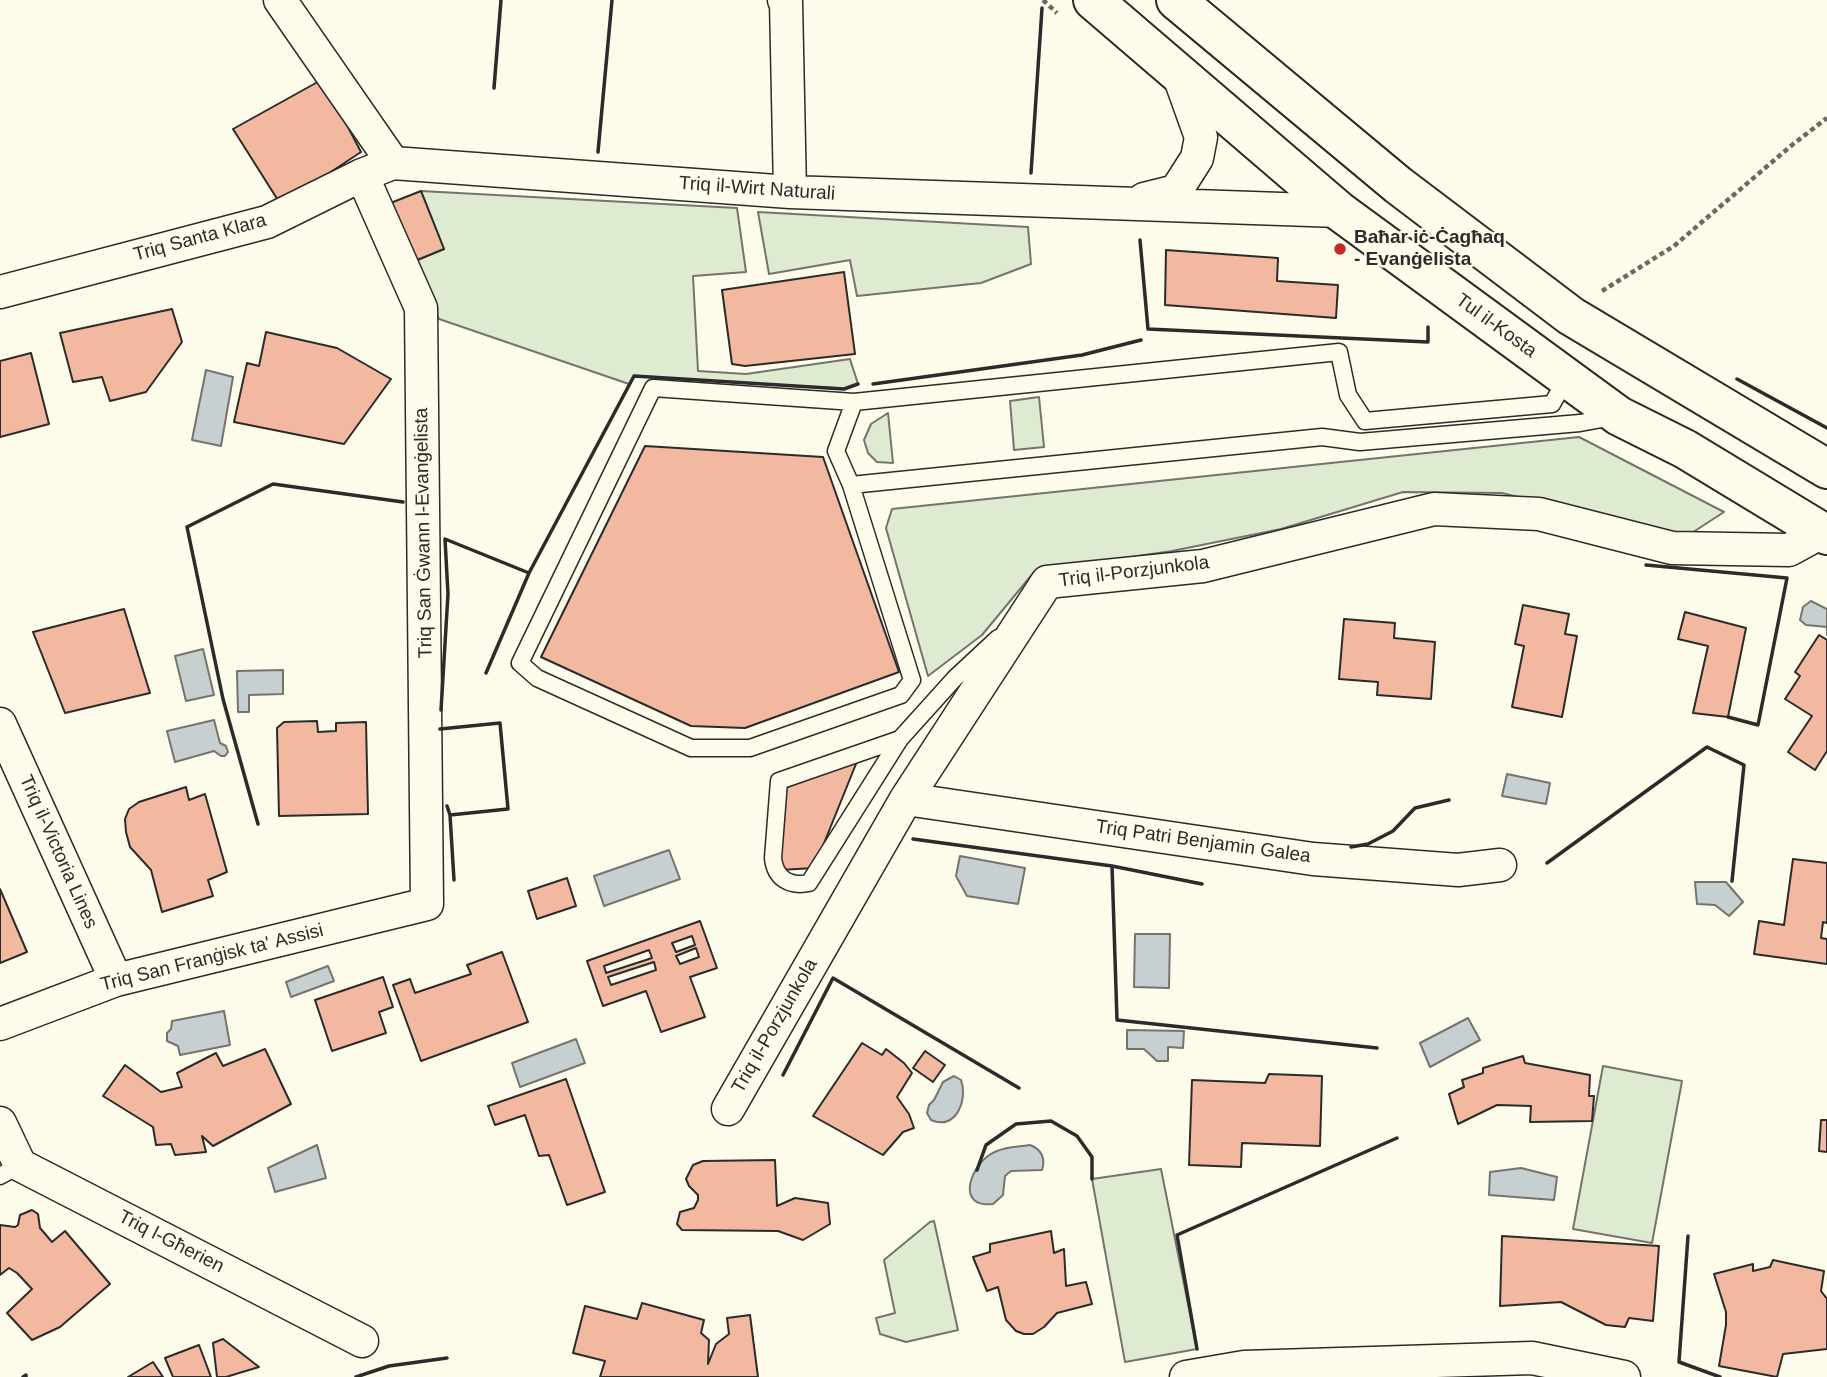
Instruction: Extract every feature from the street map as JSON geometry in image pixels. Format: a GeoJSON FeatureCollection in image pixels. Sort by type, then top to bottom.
{"type":"FeatureCollection","features":[{"type":"Feature","properties":{"kind":"highway"},"geometry":{"type":"LineString","coordinates":[[1175,0],[1398,185],[1571,316],[1827,468]]}},
{"type":"Feature","properties":{"kind":"highway","name":"Tul il-Kosta"},"geometry":{"type":"LineString","coordinates":[[1078,9],[1178,73],[1339,212],[1619,416],[1685,449],[1825,534]]}},
{"type":"Feature","properties":{"kind":"street"},"geometry":{"type":"LineString","coordinates":[[280,0],[393,163]]}},
{"type":"Feature","properties":{"kind":"street"},"geometry":{"type":"LineString","coordinates":[[784,0],[790,192]]}},
{"type":"Feature","properties":{"kind":"street","name":"Triq il-Wirt Naturali"},"geometry":{"type":"LineString","coordinates":[[1123,204],[1176,191],[1197,158],[1201,136],[1178,73]]}},
{"type":"Feature","properties":{"kind":"street","name":"Triq Santa Klara"},"geometry":{"type":"LineString","coordinates":[[0,292],[267,222],[362,175],[393,163]]}},
{"type":"Feature","properties":{"kind":"street","name":"Triq il-Wirt Naturali"},"geometry":{"type":"LineString","coordinates":[[393,163],[790,192],[1339,212]]}},
{"type":"Feature","properties":{"kind":"street","name":"Triq San Ġwann l-Evanġelista"},"geometry":{"type":"LineString","coordinates":[[362,175],[421,308],[427,904]]}},
{"type":"Feature","properties":{"kind":"street","name":"Triq il-Porzjunkola"},"geometry":{"type":"LineString","coordinates":[[727,1109],[906,799],[1047,582],[1203,566],[1434,509],[1539,514],[1672,548],[1789,550],[1825,534]]}},
{"type":"Feature","properties":{"kind":"street","name":"Triq il-Victoria Lines"},"geometry":{"type":"LineString","coordinates":[[0,724],[116,980]]}},
{"type":"Feature","properties":{"kind":"street","name":"Triq Patri Benjamin Galea"},"geometry":{"type":"LineString","coordinates":[[906,799],[1313,859],[1458,870],[1500,864]]}},
{"type":"Feature","properties":{"kind":"street","name":"Triq San Franġisk ta' Assisi"},"geometry":{"type":"LineString","coordinates":[[0,1024],[116,980],[427,904]]}},
{"type":"Feature","properties":{"kind":"street","name":"Triq l-Għerien"},"geometry":{"type":"LineString","coordinates":[[0,1123],[10,1170],[362,1341]]}},
{"type":"Feature","properties":{"kind":"street"},"geometry":{"type":"LineString","coordinates":[[1186,1377],[1244,1367],[1532,1358],[1624,1377]]}},
{"type":"Feature","properties":{"kind":"lane"},"geometry":{"type":"LineString","coordinates":[[854,401],[836,450],[851,485],[912,680],[901,695],[750,748],[691,748],[537,678],[520,663],[653,388],[854,401],[1339,352],[1348,395],[1365,421],[1552,404],[1567,378]]}},
{"type":"Feature","properties":{"kind":"lane"},"geometry":{"type":"LineString","coordinates":[[851,485],[1322,438],[1360,442],[1580,423],[1619,416]]}},
{"type":"Feature","properties":{"kind":"lane"},"geometry":{"type":"LineString","coordinates":[[900,739],[779,781],[773,858],[774,870],[779,877],[800,885],[809,883],[900,739],[955,678],[996,638],[1003,635],[1012,638]]}},
{"type":"Feature","properties":{"kind":"path"},"geometry":{"type":"LineString","coordinates":[[1044,0],[1078,9]]}},
{"type":"Feature","properties":{"kind":"path"},"geometry":{"type":"LineString","coordinates":[[1571,316],[1604,290],[1674,246],[1827,118]]}},
{"type":"Feature","properties":{"kind":"green space"},"geometry":{"type":"Polygon","coordinates":[[[421,191],[737,208],[746,272],[693,276],[698,371],[746,374],[850,359],[858,384],[844,389],[634,376],[629,384],[439,319],[410,263],[444,249],[421,191]]]}},
{"type":"Feature","properties":{"kind":"green space"},"geometry":{"type":"Polygon","coordinates":[[[758,212],[1028,227],[1031,264],[981,283],[857,296],[850,260],[769,274],[758,212]]]}},
{"type":"Feature","properties":{"kind":"green space"},"geometry":{"type":"Polygon","coordinates":[[[1039,397],[1044,447],[1014,450],[1010,401],[1039,397]]]}},
{"type":"Feature","properties":{"kind":"green space"},"geometry":{"type":"Polygon","coordinates":[[[888,413],[893,463],[877,462],[868,453],[864,440],[871,424],[888,413]]]}},
{"type":"Feature","properties":{"kind":"green space"},"geometry":{"type":"Polygon","coordinates":[[[1579,437],[1724,512],[1684,538],[1502,493],[1403,492],[1281,529],[1172,551],[1035,571],[982,635],[928,676],[886,528],[892,509],[1579,437]]]}},
{"type":"Feature","properties":{"kind":"green space"},"geometry":{"type":"Polygon","coordinates":[[[1603,1066],[1682,1081],[1652,1243],[1573,1229],[1603,1066]]]}},
{"type":"Feature","properties":{"kind":"green space"},"geometry":{"type":"Polygon","coordinates":[[[1161,1169],[1197,1349],[1125,1362],[1092,1179],[1161,1169]]]}},
{"type":"Feature","properties":{"kind":"green space"},"geometry":{"type":"Polygon","coordinates":[[[934,1221],[958,1330],[906,1342],[880,1334],[876,1318],[895,1313],[884,1260],[934,1221]]]}},
{"type":"Feature","properties":{"kind":"shaded area"},"geometry":{"type":"Polygon","coordinates":[[[206,370],[233,377],[221,446],[192,440],[206,370]]]}},
{"type":"Feature","properties":{"kind":"shaded area"},"geometry":{"type":"Polygon","coordinates":[[[1811,601],[1827,609],[1827,627],[1806,625],[1800,620],[1803,607],[1811,601]]]}},
{"type":"Feature","properties":{"kind":"shaded area"},"geometry":{"type":"Polygon","coordinates":[[[203,649],[214,695],[186,701],[175,656],[203,649]]]}},
{"type":"Feature","properties":{"kind":"shaded area"},"geometry":{"type":"Polygon","coordinates":[[[283,670],[283,694],[249,695],[249,712],[238,712],[237,671],[283,670]]]}},
{"type":"Feature","properties":{"kind":"shaded area"},"geometry":{"type":"Polygon","coordinates":[[[214,720],[220,743],[226,746],[228,752],[225,756],[214,751],[175,762],[167,731],[214,720]]]}},
{"type":"Feature","properties":{"kind":"shaded area"},"geometry":{"type":"Polygon","coordinates":[[[1507,774],[1550,783],[1546,804],[1502,796],[1507,774]]]}},
{"type":"Feature","properties":{"kind":"shaded area"},"geometry":{"type":"Polygon","coordinates":[[[669,850],[680,879],[604,906],[594,876],[669,850]]]}},
{"type":"Feature","properties":{"kind":"shaded area"},"geometry":{"type":"Polygon","coordinates":[[[960,856],[1025,868],[1018,904],[967,896],[956,876],[960,856]]]}},
{"type":"Feature","properties":{"kind":"shaded area"},"geometry":{"type":"Polygon","coordinates":[[[1695,882],[1726,882],[1743,902],[1729,916],[1715,905],[1697,904],[1695,882]]]}},
{"type":"Feature","properties":{"kind":"shaded area"},"geometry":{"type":"Polygon","coordinates":[[[1135,934],[1170,934],[1169,988],[1134,987],[1135,934]]]}},
{"type":"Feature","properties":{"kind":"shaded area"},"geometry":{"type":"Polygon","coordinates":[[[328,966],[334,981],[291,997],[286,982],[328,966]]]}},
{"type":"Feature","properties":{"kind":"shaded area"},"geometry":{"type":"Polygon","coordinates":[[[224,1011],[230,1045],[180,1055],[178,1046],[167,1041],[172,1021],[224,1011]]]}},
{"type":"Feature","properties":{"kind":"shaded area"},"geometry":{"type":"Polygon","coordinates":[[[1468,1018],[1480,1040],[1430,1067],[1420,1043],[1468,1018]]]}},
{"type":"Feature","properties":{"kind":"shaded area"},"geometry":{"type":"Polygon","coordinates":[[[1127,1030],[1184,1031],[1183,1048],[1168,1047],[1168,1061],[1157,1061],[1144,1049],[1127,1049],[1127,1030]]]}},
{"type":"Feature","properties":{"kind":"shaded area"},"geometry":{"type":"Polygon","coordinates":[[[576,1039],[585,1063],[520,1087],[512,1063],[576,1039]]]}},
{"type":"Feature","properties":{"kind":"shaded area"},"geometry":{"type":"Polygon","coordinates":[[[954,1076],[961,1080],[963,1088],[958,1112],[947,1121],[931,1120],[927,1113],[929,1105],[943,1082],[954,1076]]]}},
{"type":"Feature","properties":{"kind":"shaded area"},"geometry":{"type":"Polygon","coordinates":[[[317,1145],[326,1178],[275,1192],[268,1168],[317,1145]]]}},
{"type":"Feature","properties":{"kind":"shaded area"},"geometry":{"type":"Polygon","coordinates":[[[1030,1145],[1042,1154],[1042,1170],[1011,1171],[1005,1176],[1003,1195],[993,1204],[982,1204],[974,1200],[970,1187],[981,1162],[998,1151],[1030,1145]]]}},
{"type":"Feature","properties":{"kind":"shaded area"},"geometry":{"type":"Polygon","coordinates":[[[1521,1168],[1557,1177],[1554,1200],[1489,1195],[1490,1172],[1521,1168]]]}},
{"type":"Feature","properties":{"kind":"building"},"geometry":{"type":"Polygon","coordinates":[[[323,79],[361,152],[281,205],[233,129],[323,79]]]}},
{"type":"Feature","properties":{"kind":"building"},"geometry":{"type":"Polygon","coordinates":[[[421,191],[444,249],[410,263],[388,204],[421,191]]]}},
{"type":"Feature","properties":{"kind":"building"},"geometry":{"type":"Polygon","coordinates":[[[1166,250],[1278,258],[1277,281],[1338,285],[1336,318],[1165,305],[1166,250]]]}},
{"type":"Feature","properties":{"kind":"building"},"geometry":{"type":"Polygon","coordinates":[[[844,272],[855,354],[745,366],[732,364],[722,290],[844,272]]]}},
{"type":"Feature","properties":{"kind":"building"},"geometry":{"type":"Polygon","coordinates":[[[172,309],[182,342],[146,392],[110,401],[102,377],[73,382],[60,333],[172,309]]]}},
{"type":"Feature","properties":{"kind":"building"},"geometry":{"type":"Polygon","coordinates":[[[266,332],[337,348],[391,379],[344,444],[234,422],[247,363],[259,366],[266,332]]]}},
{"type":"Feature","properties":{"kind":"building"},"geometry":{"type":"Polygon","coordinates":[[[31,353],[49,424],[0,437],[0,361],[31,353]]]}},
{"type":"Feature","properties":{"kind":"building"},"geometry":{"type":"Polygon","coordinates":[[[645,446],[823,457],[899,672],[745,728],[691,726],[541,657],[645,446]]]}},
{"type":"Feature","properties":{"kind":"building"},"geometry":{"type":"Polygon","coordinates":[[[1523,605],[1569,614],[1565,634],[1577,636],[1562,717],[1512,707],[1524,646],[1515,644],[1523,605]]]}},
{"type":"Feature","properties":{"kind":"building"},"geometry":{"type":"Polygon","coordinates":[[[124,609],[150,693],[65,713],[33,632],[124,609]]]}},
{"type":"Feature","properties":{"kind":"building"},"geometry":{"type":"Polygon","coordinates":[[[1685,612],[1746,628],[1728,717],[1693,713],[1708,646],[1678,639],[1685,612]]]}},
{"type":"Feature","properties":{"kind":"building"},"geometry":{"type":"Polygon","coordinates":[[[1344,619],[1395,623],[1394,638],[1435,642],[1431,699],[1377,695],[1378,682],[1339,679],[1344,619]]]}},
{"type":"Feature","properties":{"kind":"building"},"geometry":{"type":"Polygon","coordinates":[[[1819,635],[1827,640],[1827,751],[1815,770],[1788,752],[1812,716],[1785,699],[1800,676],[1795,672],[1819,635]]]}},
{"type":"Feature","properties":{"kind":"building"},"geometry":{"type":"Polygon","coordinates":[[[317,721],[318,732],[336,731],[336,723],[366,722],[368,814],[279,816],[277,728],[284,722],[317,721]]]}},
{"type":"Feature","properties":{"kind":"building"},"geometry":{"type":"Polygon","coordinates":[[[858,759],[814,868],[779,870],[785,788],[858,759]]]}},
{"type":"Feature","properties":{"kind":"building"},"geometry":{"type":"Polygon","coordinates":[[[186,787],[189,800],[205,794],[227,872],[208,880],[213,896],[162,912],[151,870],[130,847],[125,819],[129,809],[139,802],[186,787]]]}},
{"type":"Feature","properties":{"kind":"building"},"geometry":{"type":"Polygon","coordinates":[[[1793,859],[1827,863],[1827,923],[1823,922],[1821,938],[1827,939],[1827,964],[1754,954],[1759,921],[1784,925],[1793,859]]]}},
{"type":"Feature","properties":{"kind":"building"},"geometry":{"type":"Polygon","coordinates":[[[567,878],[576,906],[537,919],[528,891],[567,878]]]}},
{"type":"Feature","properties":{"kind":"building"},"geometry":{"type":"Polygon","coordinates":[[[0,889],[27,952],[0,963],[0,889]]]}},
{"type":"Feature","properties":{"kind":"building"},"geometry":{"type":"Polygon","coordinates":[[[700,921],[717,968],[690,977],[705,1017],[661,1032],[646,991],[603,1006],[587,961],[700,921]]]}},
{"type":"Feature","properties":{"kind":"building"},"geometry":{"type":"Polygon","coordinates":[[[692,936],[695,945],[676,952],[672,943],[692,936]]]}},
{"type":"Feature","properties":{"kind":"building"},"geometry":{"type":"Polygon","coordinates":[[[696,948],[699,957],[680,964],[676,956],[696,948]]]}},
{"type":"Feature","properties":{"kind":"building"},"geometry":{"type":"Polygon","coordinates":[[[649,950],[652,958],[606,973],[604,966],[649,950]]]}},
{"type":"Feature","properties":{"kind":"building"},"geometry":{"type":"Polygon","coordinates":[[[502,952],[528,1022],[421,1061],[393,985],[410,979],[415,993],[471,974],[467,965],[502,952]]]}},
{"type":"Feature","properties":{"kind":"building"},"geometry":{"type":"Polygon","coordinates":[[[654,962],[656,970],[611,985],[608,977],[654,962]]]}},
{"type":"Feature","properties":{"kind":"building"},"geometry":{"type":"Polygon","coordinates":[[[383,977],[393,1007],[379,1012],[386,1033],[332,1051],[315,1000],[383,977]]]}},
{"type":"Feature","properties":{"kind":"building"},"geometry":{"type":"Polygon","coordinates":[[[862,1043],[882,1055],[886,1049],[912,1073],[897,1097],[909,1114],[914,1128],[903,1132],[883,1155],[813,1116],[862,1043]]]}},
{"type":"Feature","properties":{"kind":"building"},"geometry":{"type":"Polygon","coordinates":[[[265,1049],[291,1104],[213,1146],[202,1136],[206,1152],[175,1155],[171,1144],[156,1145],[153,1127],[103,1096],[125,1065],[161,1092],[182,1087],[177,1073],[216,1053],[223,1066],[265,1049]]]}},
{"type":"Feature","properties":{"kind":"building"},"geometry":{"type":"Polygon","coordinates":[[[925,1051],[945,1065],[933,1082],[913,1068],[925,1051]]]}},
{"type":"Feature","properties":{"kind":"building"},"geometry":{"type":"Polygon","coordinates":[[[1523,1056],[1525,1063],[1590,1075],[1589,1096],[1594,1096],[1592,1121],[1530,1122],[1531,1106],[1497,1105],[1458,1124],[1449,1094],[1464,1087],[1462,1080],[1483,1073],[1483,1068],[1523,1056]]]}},
{"type":"Feature","properties":{"kind":"building"},"geometry":{"type":"Polygon","coordinates":[[[1269,1074],[1322,1076],[1320,1146],[1242,1143],[1241,1167],[1189,1165],[1192,1080],[1265,1083],[1269,1074]]]}},
{"type":"Feature","properties":{"kind":"building"},"geometry":{"type":"Polygon","coordinates":[[[566,1079],[605,1192],[567,1205],[549,1155],[539,1156],[525,1115],[495,1125],[488,1106],[566,1079]]]}},
{"type":"Feature","properties":{"kind":"building"},"geometry":{"type":"Polygon","coordinates":[[[1821,1120],[1827,1120],[1827,1152],[1819,1151],[1821,1120]]]}},
{"type":"Feature","properties":{"kind":"building"},"geometry":{"type":"Polygon","coordinates":[[[775,1160],[777,1206],[795,1198],[828,1203],[830,1224],[803,1240],[778,1231],[682,1230],[677,1224],[680,1212],[694,1208],[698,1200],[698,1195],[686,1179],[693,1165],[703,1161],[775,1160]]]}},
{"type":"Feature","properties":{"kind":"building"},"geometry":{"type":"Polygon","coordinates":[[[32,1210],[38,1214],[40,1228],[52,1242],[65,1231],[110,1284],[60,1327],[32,1340],[7,1313],[32,1289],[9,1268],[0,1275],[0,1225],[15,1227],[20,1215],[32,1210]]]}},
{"type":"Feature","properties":{"kind":"building"},"geometry":{"type":"Polygon","coordinates":[[[1051,1231],[1054,1253],[1064,1249],[1066,1286],[1086,1282],[1092,1304],[1057,1313],[1033,1334],[1024,1334],[1016,1331],[1006,1320],[998,1287],[987,1291],[973,1257],[990,1252],[990,1244],[1051,1231]]]}},
{"type":"Feature","properties":{"kind":"building"},"geometry":{"type":"Polygon","coordinates":[[[1502,1236],[1659,1246],[1653,1321],[1629,1318],[1625,1327],[1606,1325],[1561,1302],[1500,1306],[1502,1236]]]}},
{"type":"Feature","properties":{"kind":"building"},"geometry":{"type":"Polygon","coordinates":[[[1773,1260],[1824,1271],[1821,1291],[1827,1299],[1827,1349],[1783,1354],[1777,1377],[1719,1366],[1726,1312],[1714,1274],[1753,1264],[1753,1271],[1770,1267],[1773,1260]]]}},
{"type":"Feature","properties":{"kind":"building"},"geometry":{"type":"Polygon","coordinates":[[[642,1303],[704,1320],[701,1333],[709,1340],[708,1364],[716,1344],[729,1334],[727,1318],[750,1315],[758,1377],[600,1377],[605,1361],[573,1353],[585,1306],[637,1319],[642,1303]]]}},
{"type":"Feature","properties":{"kind":"building"},"geometry":{"type":"Polygon","coordinates":[[[223,1339],[259,1367],[217,1377],[213,1343],[223,1339]]]}},
{"type":"Feature","properties":{"kind":"building"},"geometry":{"type":"Polygon","coordinates":[[[199,1345],[211,1377],[173,1377],[165,1358],[199,1345]]]}},
{"type":"Feature","properties":{"kind":"building"},"geometry":{"type":"Polygon","coordinates":[[[153,1362],[163,1377],[128,1377],[153,1362]]]}},
{"type":"Feature","properties":{"kind":"wall"},"geometry":{"type":"LineString","coordinates":[[494,88],[501,0]]}},
{"type":"Feature","properties":{"kind":"wall"},"geometry":{"type":"LineString","coordinates":[[598,152],[612,0]]}},
{"type":"Feature","properties":{"kind":"wall"},"geometry":{"type":"LineString","coordinates":[[1031,173],[1042,8]]}},
{"type":"Feature","properties":{"kind":"wall"},"geometry":{"type":"LineString","coordinates":[[1140,240],[1148,329],[1428,342],[1428,327]]}},
{"type":"Feature","properties":{"kind":"wall"},"geometry":{"type":"LineString","coordinates":[[873,384],[1082,355],[1141,340]]}},
{"type":"Feature","properties":{"kind":"wall"},"geometry":{"type":"LineString","coordinates":[[486,673],[529,573],[634,376],[844,389],[858,384]]}},
{"type":"Feature","properties":{"kind":"wall"},"geometry":{"type":"LineString","coordinates":[[1737,379],[1827,428]]}},
{"type":"Feature","properties":{"kind":"wall"},"geometry":{"type":"LineString","coordinates":[[258,824],[223,699],[187,527],[273,484],[403,502]]}},
{"type":"Feature","properties":{"kind":"wall"},"geometry":{"type":"LineString","coordinates":[[441,710],[448,594],[445,539],[529,573]]}},
{"type":"Feature","properties":{"kind":"wall"},"geometry":{"type":"LineString","coordinates":[[1646,565],[1787,578],[1758,725],[1728,717]]}},
{"type":"Feature","properties":{"kind":"wall"},"geometry":{"type":"LineString","coordinates":[[440,729],[500,723],[508,809],[450,815]]}},
{"type":"Feature","properties":{"kind":"wall"},"geometry":{"type":"LineString","coordinates":[[1547,863],[1707,747],[1744,765],[1732,881]]}},
{"type":"Feature","properties":{"kind":"wall"},"geometry":{"type":"LineString","coordinates":[[1351,847],[1368,844],[1393,831],[1415,808],[1449,800]]}},
{"type":"Feature","properties":{"kind":"wall"},"geometry":{"type":"LineString","coordinates":[[447,806],[450,815],[454,880]]}},
{"type":"Feature","properties":{"kind":"wall"},"geometry":{"type":"LineString","coordinates":[[913,839],[1112,866],[1202,884]]}},
{"type":"Feature","properties":{"kind":"wall"},"geometry":{"type":"LineString","coordinates":[[1112,866],[1117,1020],[1377,1048]]}},
{"type":"Feature","properties":{"kind":"wall"},"geometry":{"type":"LineString","coordinates":[[783,1075],[833,978],[1019,1088]]}},
{"type":"Feature","properties":{"kind":"wall"},"geometry":{"type":"LineString","coordinates":[[977,1170],[986,1145],[1016,1124],[1051,1121],[1077,1136],[1092,1157],[1092,1179]]}},
{"type":"Feature","properties":{"kind":"wall"},"geometry":{"type":"LineString","coordinates":[[1197,1349],[1177,1235],[1397,1138]]}},
{"type":"Feature","properties":{"kind":"wall"},"geometry":{"type":"LineString","coordinates":[[1688,1236],[1679,1362],[1720,1377]]}},
{"type":"Feature","properties":{"kind":"wall"},"geometry":{"type":"LineString","coordinates":[[356,1377],[389,1366],[447,1358]]}},
{"type":"Feature","properties":{"kind":"wall"},"geometry":{"type":"LineString","coordinates":[[23,1377],[26,1377]]}},
{"type":"Feature","properties":{"kind":"place","name":"Baħar iċ-Ċagħaq - Evanġelista"},"geometry":{"type":"Point","coordinates":[1340,249]}}]}
